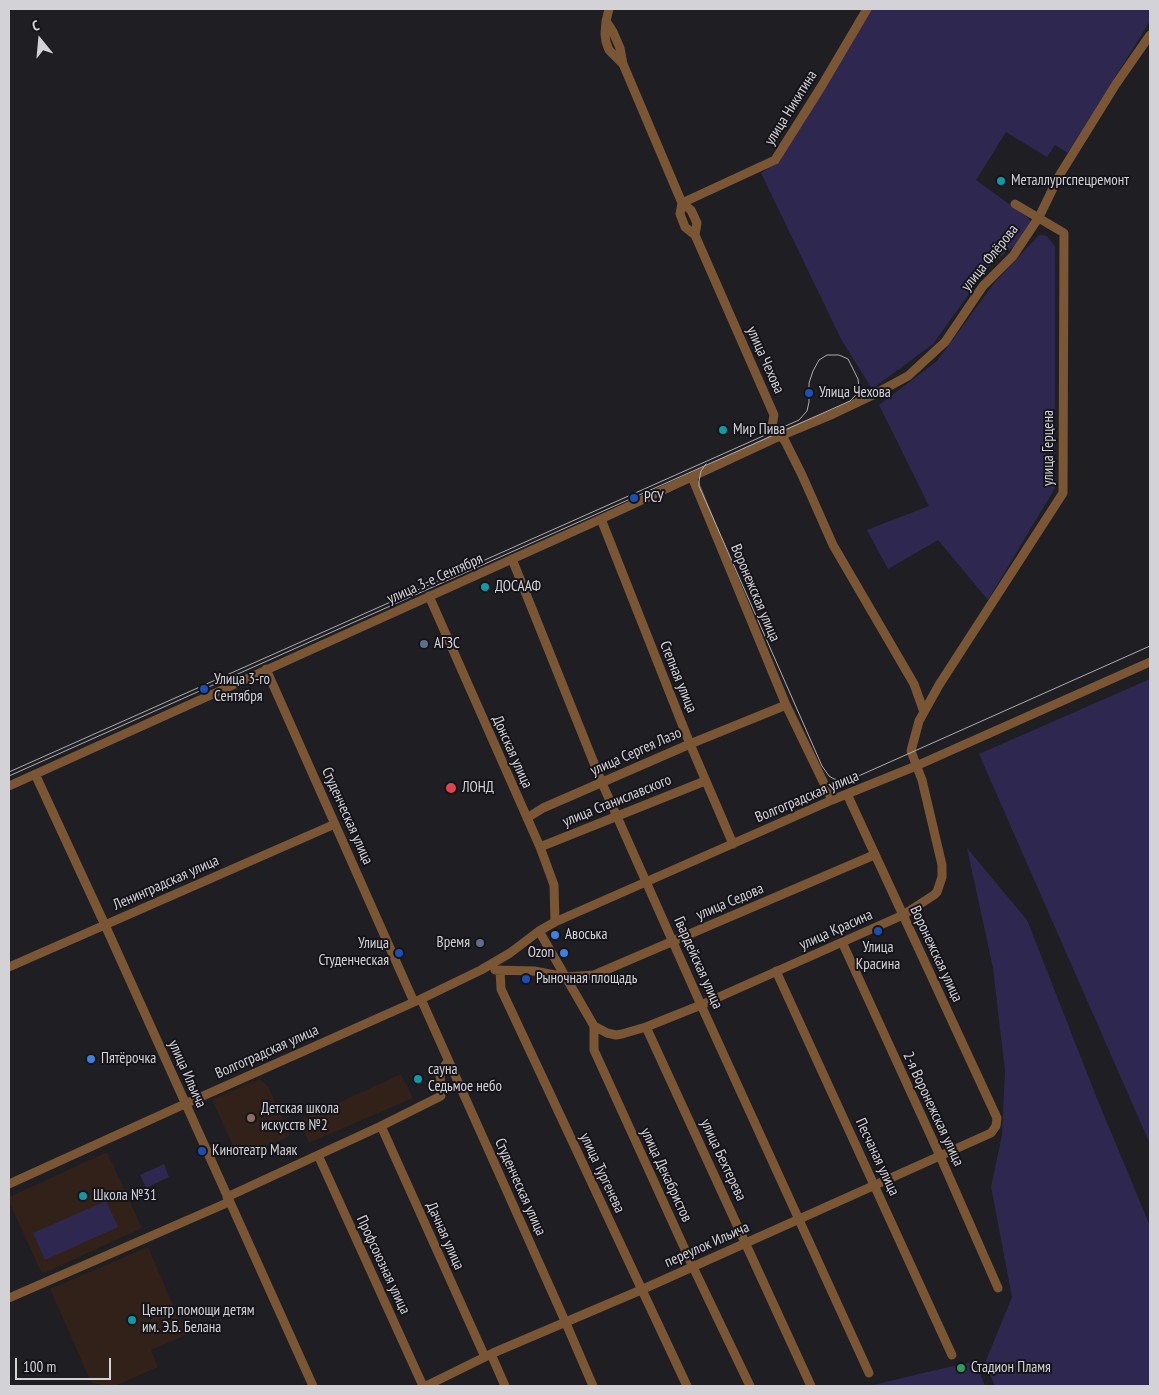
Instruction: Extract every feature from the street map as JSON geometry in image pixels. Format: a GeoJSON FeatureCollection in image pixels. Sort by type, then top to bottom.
{"type":"FeatureCollection","features":[{"type":"Feature","properties":{"kind":"street","name":"улица Чехова"},"geometry":{"type":"LineString","coordinates":[[609,9],[606,21],[620,48],[623,64],[682,203],[691,210],[697,223],[695,235],[774,415],[772,426],[785,441],[833,544],[914,684],[924,712]]}},
{"type":"Feature","properties":{"kind":"street","name":"улица Никитина"},"geometry":{"type":"LineString","coordinates":[[682,203],[776,160],[867,9]]}},
{"type":"Feature","properties":{"kind":"street","name":"улица Флёрова"},"geometry":{"type":"LineString","coordinates":[[871,396],[908,376],[945,342],[983,286],[1013,256],[1039,217],[1065,168],[1116,84],[1150,35]]}},
{"type":"Feature","properties":{"kind":"street","name":"улица Герцена"},"geometry":{"type":"LineString","coordinates":[[916,766],[911,751],[919,721],[939,685],[1063,493],[1064,233],[1015,204]]}},
{"type":"Feature","properties":{"kind":"street","name":"улица 3-е Сентября"},"geometry":{"type":"LineString","coordinates":[[9,786],[871,396]]}},
{"type":"Feature","properties":{"kind":"street","name":"Воронежская улица"},"geometry":{"type":"LineString","coordinates":[[692,477],[786,704],[832,800]]}},
{"type":"Feature","properties":{"kind":"street","name":"Степная улица"},"geometry":{"type":"LineString","coordinates":[[601,519],[690,744],[732,844]]}},
{"type":"Feature","properties":{"kind":"street","name":"Гвардейская улица"},"geometry":{"type":"LineString","coordinates":[[512,559],[602,782],[701,1005],[869,1373]]}},
{"type":"Feature","properties":{"kind":"street","name":"Донская улица"},"geometry":{"type":"LineString","coordinates":[[429,596],[540,847],[554,885],[555,922]]}},
{"type":"Feature","properties":{"kind":"street","name":"Волгоградская улица"},"geometry":{"type":"LineString","coordinates":[[9,1184],[482,970],[555,922],[832,800],[916,766],[1150,662]]}},
{"type":"Feature","properties":{"kind":"street","name":"Студенческая улица"},"geometry":{"type":"LineString","coordinates":[[266,669],[417,1001],[448,1061],[593,1386]]}},
{"type":"Feature","properties":{"kind":"street","name":"улица Сергея Лазо"},"geometry":{"type":"LineString","coordinates":[[527,818],[543,808],[602,782],[786,704]]}},
{"type":"Feature","properties":{"kind":"street","name":"улица Красина"},"geometry":{"type":"LineString","coordinates":[[594,1026],[607,1033],[616,1035],[646,1028],[903,915],[934,895],[939,888],[942,877],[942,865],[922,780],[916,766]]}},
{"type":"Feature","properties":{"kind":"street","name":"улица Ильича"},"geometry":{"type":"LineString","coordinates":[[35,774],[313,1386]]}},
{"type":"Feature","properties":{"kind":"street","name":"улица Станиславского"},"geometry":{"type":"LineString","coordinates":[[540,847],[705,780]]}},
{"type":"Feature","properties":{"kind":"street","name":"Воронежская улица"},"geometry":{"type":"LineString","coordinates":[[847,794],[997,1118],[996,1126]]}},
{"type":"Feature","properties":{"kind":"street","name":"Ленинградская улица"},"geometry":{"type":"LineString","coordinates":[[9,967],[335,824]]}},
{"type":"Feature","properties":{"kind":"street","name":"улица Седова"},"geometry":{"type":"LineString","coordinates":[[566,977],[594,976],[874,855]]}},
{"type":"Feature","properties":{"kind":"street"},"geometry":{"type":"LineString","coordinates":[[539,931],[594,1026]]}},
{"type":"Feature","properties":{"kind":"street","name":"2-я Воронежская улица"},"geometry":{"type":"LineString","coordinates":[[842,942],[998,1288]]}},
{"type":"Feature","properties":{"kind":"street","name":"Волгоградская улица"},"geometry":{"type":"LineString","coordinates":[[482,970],[534,971],[566,977]]}},
{"type":"Feature","properties":{"kind":"street","name":"улица Тургенева"},"geometry":{"type":"LineString","coordinates":[[500,970],[501,989],[687,1386]]}},
{"type":"Feature","properties":{"kind":"street","name":"Песчаная улица"},"geometry":{"type":"LineString","coordinates":[[776,971],[952,1355]]}},
{"type":"Feature","properties":{"kind":"street","name":"улица Декабристов"},"geometry":{"type":"LineString","coordinates":[[594,1026],[594,1050],[692,1267],[750,1386]]}},
{"type":"Feature","properties":{"kind":"street","name":"улица Бехтерева"},"geometry":{"type":"LineString","coordinates":[[646,1028],[811,1386]]}},
{"type":"Feature","properties":{"kind":"street"},"geometry":{"type":"LineString","coordinates":[[9,1298],[228,1200],[441,1096],[440,1074],[448,1061]]}},
{"type":"Feature","properties":{"kind":"street","name":"Дачная улица"},"geometry":{"type":"LineString","coordinates":[[381,1126],[488,1356],[505,1386]]}},
{"type":"Feature","properties":{"kind":"street","name":"переулок Ильича"},"geometry":{"type":"LineString","coordinates":[[424,1386],[991,1133],[996,1126]]}},
{"type":"Feature","properties":{"kind":"street","name":"Профсоюзная улица"},"geometry":{"type":"LineString","coordinates":[[318,1155],[424,1386]]}},
{"type":"Feature","properties":{"kind":"shaded area"},"geometry":{"type":"Polygon","coordinates":[[[870,9],[1150,9],[1150,21],[1068,153],[1055,145],[1047,157],[1006,132],[976,180],[1027,217],[1037,228],[989,266],[933,344],[872,389],[841,339],[761,173],[779,162],[870,9]]]}},
{"type":"Feature","properties":{"kind":"shaded area"},"geometry":{"type":"Polygon","coordinates":[[[1039,235],[1047,236],[1055,247],[1055,488],[988,600],[938,540],[888,569],[867,530],[929,506],[879,405],[937,361],[995,282],[1039,235]]]}},
{"type":"Feature","properties":{"kind":"shaded area"},"geometry":{"type":"Polygon","coordinates":[[[1150,679],[1150,1144],[979,754],[1150,679]]]}},
{"type":"Feature","properties":{"kind":"shaded area"},"geometry":{"type":"Polygon","coordinates":[[[967,848],[1027,920],[1096,1096],[1150,1226],[1150,1386],[995,1386],[985,1363],[1012,1297],[991,1187],[1002,1135],[1005,1071],[993,968],[967,848]]]}},
{"type":"Feature","properties":{"kind":"shaded area"},"geometry":{"type":"Polygon","coordinates":[[[401,1074],[413,1098],[309,1143],[299,1121],[401,1074]]]}},
{"type":"Feature","properties":{"kind":"shaded area","name":"Детская школа искусств №2"},"geometry":{"type":"Polygon","coordinates":[[[259,1079],[268,1086],[290,1136],[239,1159],[212,1100],[259,1079]]]}},
{"type":"Feature","properties":{"kind":"shaded area"},"geometry":{"type":"Polygon","coordinates":[[[107,1152],[142,1228],[42,1274],[9,1202],[9,1197],[107,1152]]]}},
{"type":"Feature","properties":{"kind":"shaded area"},"geometry":{"type":"Polygon","coordinates":[[[164,1164],[169,1177],[146,1188],[140,1175],[164,1164]]]}},
{"type":"Feature","properties":{"kind":"shaded area"},"geometry":{"type":"Polygon","coordinates":[[[106,1201],[118,1227],[45,1260],[33,1233],[106,1201]]]}},
{"type":"Feature","properties":{"kind":"shaded area"},"geometry":{"type":"Polygon","coordinates":[[[148,1247],[186,1335],[151,1350],[158,1367],[115,1386],[104,1386],[91,1382],[50,1289],[148,1247]]]}},
{"type":"Feature","properties":{"kind":"shaded area","name":"Стадион Пламя"},"geometry":{"type":"Polygon","coordinates":[[[975,1361],[985,1386],[869,1386],[915,1375],[975,1361]]]}},
{"type":"Feature","properties":{"kind":"tram line"},"geometry":{"type":"LineString","coordinates":[[9,772],[799,420],[807,411],[809,383],[813,371],[819,360],[827,355],[839,355],[848,359],[858,379],[859,389],[850,401],[9,776]]}},
{"type":"Feature","properties":{"kind":"tram line"},"geometry":{"type":"LineString","coordinates":[[706,464],[701,471],[699,486],[822,766],[829,776],[834,779],[854,778],[1150,646]]}},
{"type":"Feature","properties":{"kind":"place","name":"Металлургспецремонт"},"geometry":{"type":"Point","coordinates":[1001,181]}},
{"type":"Feature","properties":{"kind":"place","name":"Улица Чехова"},"geometry":{"type":"Point","coordinates":[809,393]}},
{"type":"Feature","properties":{"kind":"place","name":"Мир Пива"},"geometry":{"type":"Point","coordinates":[723,430]}},
{"type":"Feature","properties":{"kind":"place","name":"РСУ"},"geometry":{"type":"Point","coordinates":[634,498]}},
{"type":"Feature","properties":{"kind":"place","name":"ДОСААФ"},"geometry":{"type":"Point","coordinates":[485,587]}},
{"type":"Feature","properties":{"kind":"place","name":"АГЗС"},"geometry":{"type":"Point","coordinates":[424,644]}},
{"type":"Feature","properties":{"kind":"place","name":"Улица 3-го Сентября"},"geometry":{"type":"Point","coordinates":[204,689]}},
{"type":"Feature","properties":{"kind":"place","name":"ЛОНД"},"geometry":{"type":"Point","coordinates":[451,788]}},
{"type":"Feature","properties":{"kind":"place","name":"Улица Красина"},"geometry":{"type":"Point","coordinates":[878,931]}},
{"type":"Feature","properties":{"kind":"place","name":"Авоська"},"geometry":{"type":"Point","coordinates":[555,935]}},
{"type":"Feature","properties":{"kind":"place","name":"Время"},"geometry":{"type":"Point","coordinates":[480,943]}},
{"type":"Feature","properties":{"kind":"place","name":"Улица Студенческая"},"geometry":{"type":"Point","coordinates":[399,953]}},
{"type":"Feature","properties":{"kind":"place","name":"Ozon"},"geometry":{"type":"Point","coordinates":[564,953]}},
{"type":"Feature","properties":{"kind":"place","name":"Рыночная площадь"},"geometry":{"type":"Point","coordinates":[526,979]}},
{"type":"Feature","properties":{"kind":"place","name":"Пятёрочка"},"geometry":{"type":"Point","coordinates":[91,1059]}},
{"type":"Feature","properties":{"kind":"place","name":"сауна Седьмое небо"},"geometry":{"type":"Point","coordinates":[418,1079]}},
{"type":"Feature","properties":{"kind":"place","name":"Детская школа искусств №2"},"geometry":{"type":"Point","coordinates":[251,1118]}},
{"type":"Feature","properties":{"kind":"place","name":"Кинотеатр Маяк"},"geometry":{"type":"Point","coordinates":[202,1151]}},
{"type":"Feature","properties":{"kind":"place","name":"Школа №31"},"geometry":{"type":"Point","coordinates":[83,1196]}},
{"type":"Feature","properties":{"kind":"place","name":"Центр помощи детям им. Э.Б. Белана"},"geometry":{"type":"Point","coordinates":[132,1320]}},
{"type":"Feature","properties":{"kind":"place","name":"Стадион Пламя"},"geometry":{"type":"Point","coordinates":[961,1368]}}]}
